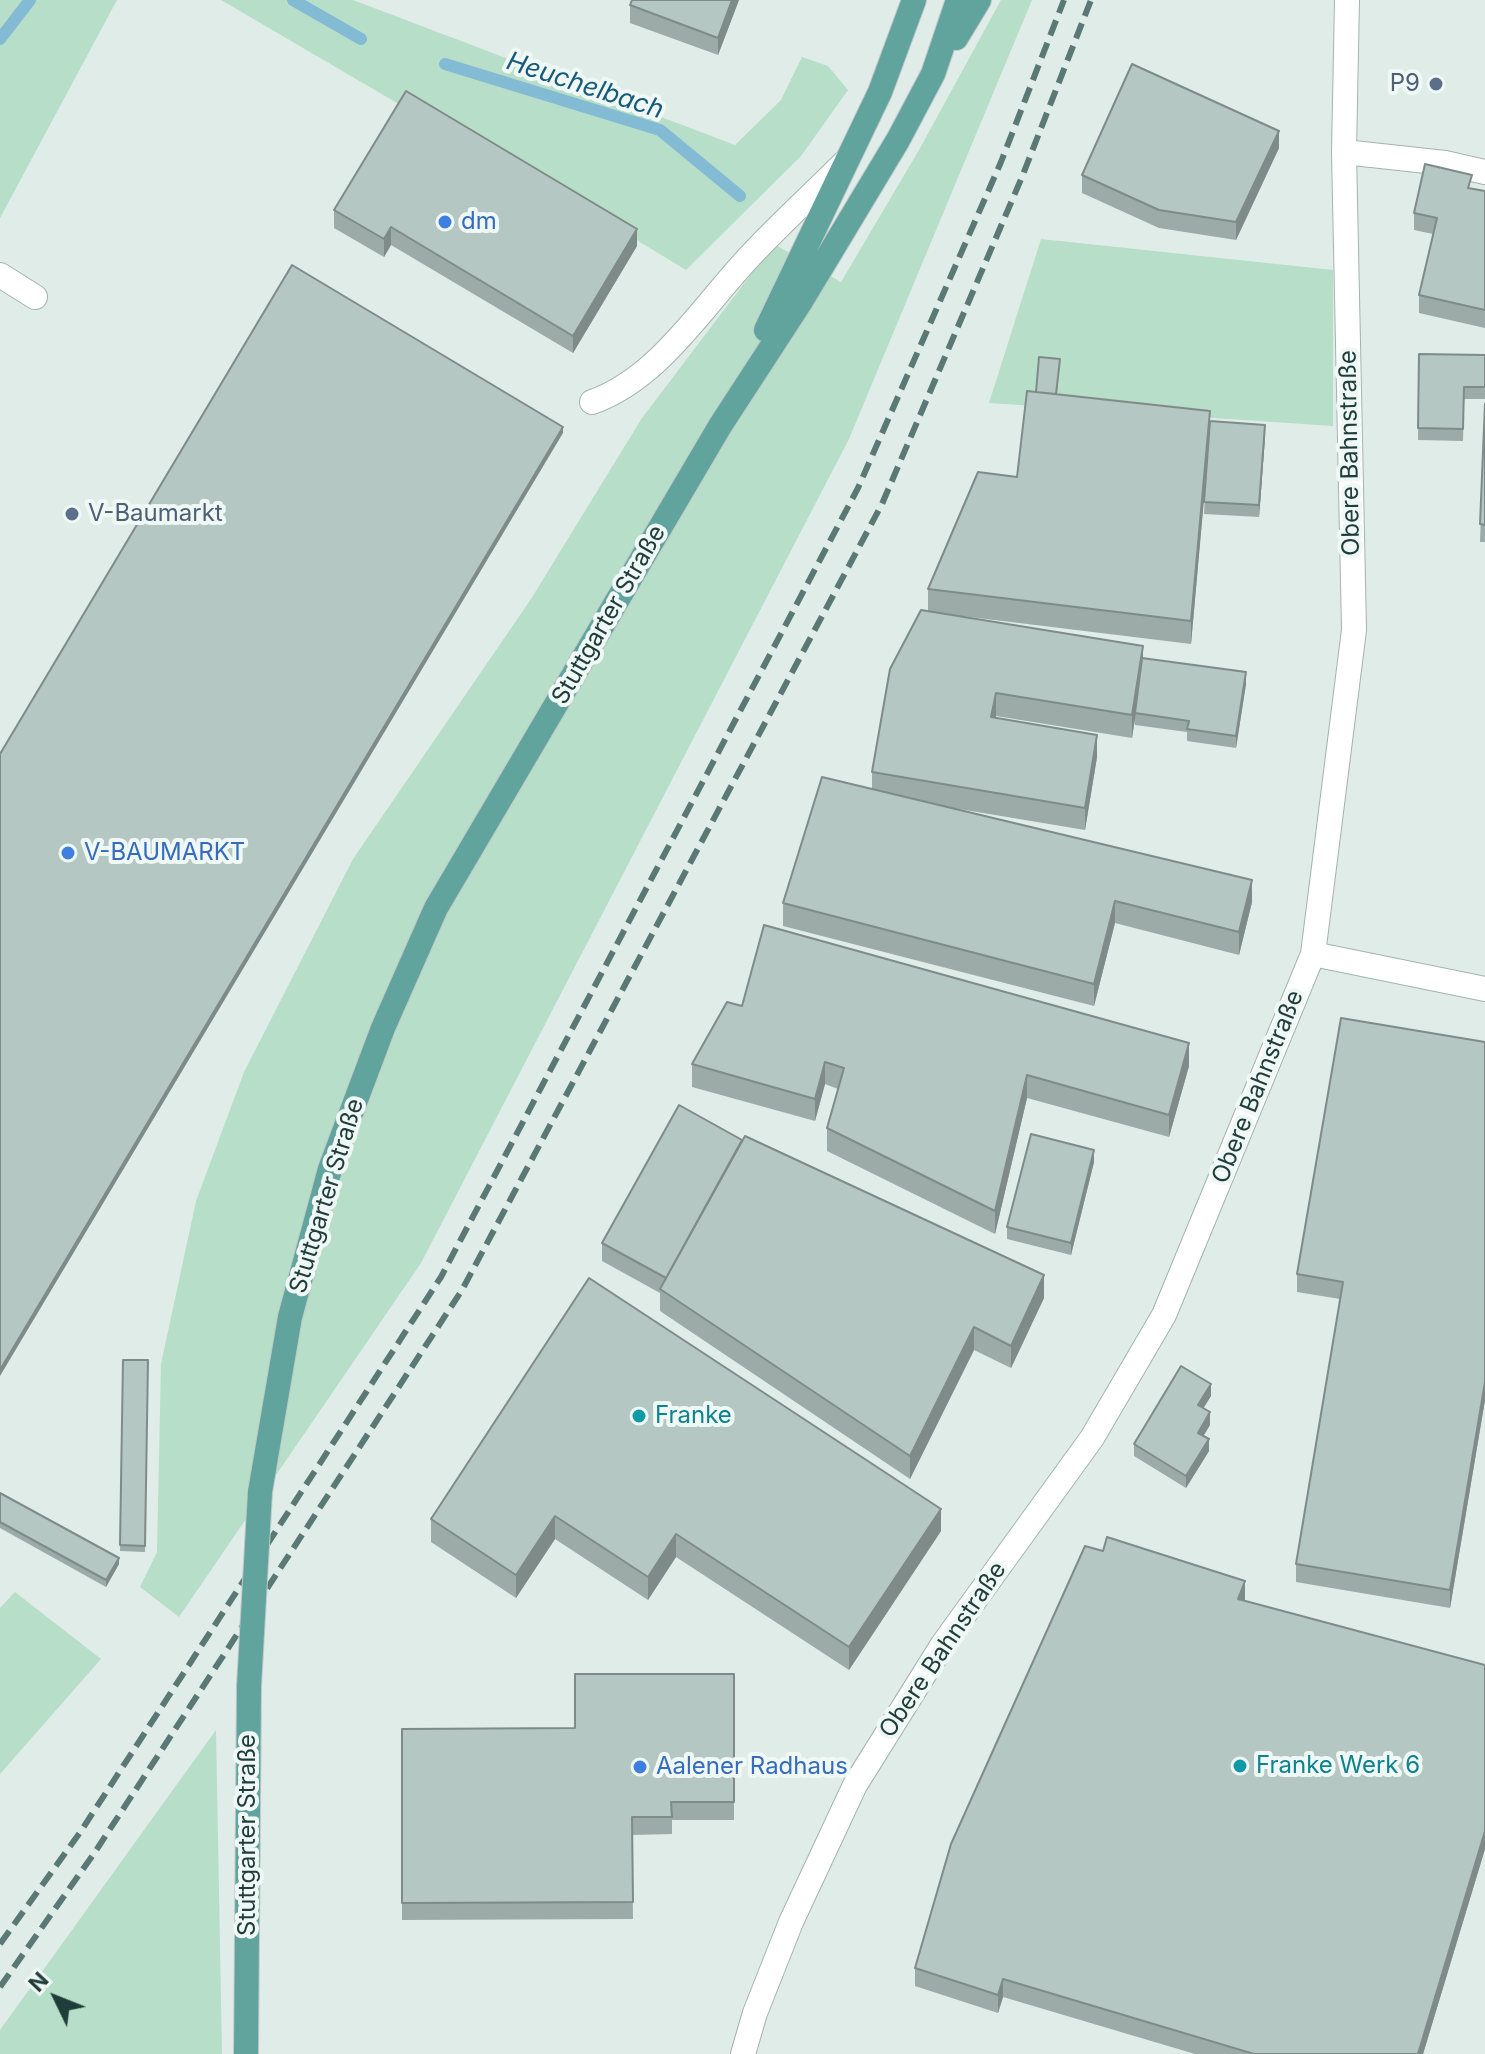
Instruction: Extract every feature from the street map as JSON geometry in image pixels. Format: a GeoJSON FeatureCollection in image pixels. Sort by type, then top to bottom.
{"type":"FeatureCollection","features":[{"type":"Feature","properties":{"kind":"main road","name":"Stuttgarter Straße"},"geometry":{"type":"LineString","coordinates":[[720,426],[852,156],[914,0]]}},
{"type":"Feature","properties":{"kind":"main road","name":"Stuttgarter Straße"},"geometry":{"type":"LineString","coordinates":[[246,2054],[249,1686],[260,1492],[290,1317],[330,1169],[383,1028],[436,908],[720,426],[898,140],[933,74],[958,0]]}},
{"type":"Feature","properties":{"kind":"main road"},"geometry":{"type":"LineString","coordinates":[[933,74],[979,0]]}},
{"type":"Feature","properties":{"kind":"street","name":"Obere Bahnstraße"},"geometry":{"type":"LineString","coordinates":[[743,2054],[755,2013],[791,1922],[855,1785],[943,1644],[1092,1438],[1164,1315],[1313,954],[1354,630],[1344,152],[1347,0]]}},
{"type":"Feature","properties":{"kind":"street"},"geometry":{"type":"LineString","coordinates":[[1344,152],[1445,163],[1485,172]]}},
{"type":"Feature","properties":{"kind":"street"},"geometry":{"type":"LineString","coordinates":[[592,402],[614,394],[647,371],[752,253],[852,156]]}},
{"type":"Feature","properties":{"kind":"street"},"geometry":{"type":"LineString","coordinates":[[0,275],[35,297]]}},
{"type":"Feature","properties":{"kind":"street"},"geometry":{"type":"LineString","coordinates":[[1313,954],[1485,989]]}},
{"type":"Feature","properties":{"kind":"green space"},"geometry":{"type":"Polygon","coordinates":[[[0,0],[117,0],[0,218],[0,0]]]}},
{"type":"Feature","properties":{"kind":"green space"},"geometry":{"type":"Polygon","coordinates":[[[221,0],[353,0],[735,145],[781,100],[802,57],[828,66],[848,90],[801,156],[686,270],[411,103],[397,103],[221,0]]]}},
{"type":"Feature","properties":{"kind":"green space"},"geometry":{"type":"Polygon","coordinates":[[[1001,0],[1032,0],[849,439],[421,1263],[179,1617],[140,1587],[157,1552],[161,1364],[196,1201],[244,1072],[353,859],[531,599],[642,418],[774,244],[841,282],[919,150],[1001,0]]]}},
{"type":"Feature","properties":{"kind":"green space"},"geometry":{"type":"Polygon","coordinates":[[[1041,239],[1333,270],[1333,426],[989,403],[1041,239]]]}},
{"type":"Feature","properties":{"kind":"green space"},"geometry":{"type":"Polygon","coordinates":[[[15,1592],[101,1659],[0,1774],[0,1608],[15,1592]]]}},
{"type":"Feature","properties":{"kind":"green space"},"geometry":{"type":"Polygon","coordinates":[[[216,1730],[222,2054],[0,2054],[0,2030],[216,1730]]]}},
{"type":"Feature","properties":{"kind":"building"},"geometry":{"type":"Polygon","coordinates":[[[632,0],[732,0],[718,38],[630,5],[632,0]]]}},
{"type":"Feature","properties":{"kind":"building"},"geometry":{"type":"Polygon","coordinates":[[[1132,64],[1279,131],[1236,222],[1159,210],[1082,175],[1132,64]]]}},
{"type":"Feature","properties":{"kind":"building"},"geometry":{"type":"Polygon","coordinates":[[[406,91],[637,229],[573,336],[391,227],[384,239],[334,210],[406,91]]]}},
{"type":"Feature","properties":{"kind":"building"},"geometry":{"type":"Polygon","coordinates":[[[1425,164],[1472,175],[1468,188],[1485,191],[1485,310],[1419,295],[1437,218],[1414,213],[1425,164]]]}},
{"type":"Feature","properties":{"kind":"building"},"geometry":{"type":"Polygon","coordinates":[[[292,265],[563,427],[0,1370],[0,754],[292,265]]]}},
{"type":"Feature","properties":{"kind":"building"},"geometry":{"type":"Polygon","coordinates":[[[1419,354],[1485,355],[1485,387],[1464,387],[1463,429],[1418,428],[1419,354]]]}},
{"type":"Feature","properties":{"kind":"building"},"geometry":{"type":"Polygon","coordinates":[[[1039,357],[1060,359],[1056,394],[1036,392],[1039,357]]]}},
{"type":"Feature","properties":{"kind":"building"},"geometry":{"type":"Polygon","coordinates":[[[1027,391],[1210,411],[1191,621],[928,589],[978,472],[1017,477],[1027,391]]]}},
{"type":"Feature","properties":{"kind":"building"},"geometry":{"type":"Polygon","coordinates":[[[1485,404],[1485,525],[1480,524],[1485,404]]]}},
{"type":"Feature","properties":{"kind":"building"},"geometry":{"type":"Polygon","coordinates":[[[1210,421],[1265,425],[1259,505],[1204,502],[1210,421]]]}},
{"type":"Feature","properties":{"kind":"building"},"geometry":{"type":"Polygon","coordinates":[[[921,610],[1143,646],[1132,715],[996,693],[991,717],[1097,735],[1085,808],[872,772],[890,669],[921,610]]]}},
{"type":"Feature","properties":{"kind":"building"},"geometry":{"type":"Polygon","coordinates":[[[1142,658],[1246,672],[1236,736],[1187,729],[1189,721],[1135,713],[1142,658]]]}},
{"type":"Feature","properties":{"kind":"building"},"geometry":{"type":"Polygon","coordinates":[[[822,777],[1252,880],[1239,932],[1115,901],[1094,984],[783,903],[822,777]]]}},
{"type":"Feature","properties":{"kind":"building"},"geometry":{"type":"Polygon","coordinates":[[[764,925],[1189,1043],[1169,1115],[1027,1075],[995,1211],[827,1128],[844,1068],[825,1062],[815,1099],[692,1064],[727,1002],[742,1006],[764,925]]]}},
{"type":"Feature","properties":{"kind":"building"},"geometry":{"type":"Polygon","coordinates":[[[1341,1018],[1485,1042],[1485,1382],[1450,1590],[1296,1564],[1343,1282],[1297,1274],[1341,1018]]]}},
{"type":"Feature","properties":{"kind":"building"},"geometry":{"type":"Polygon","coordinates":[[[679,1105],[742,1140],[666,1278],[602,1243],[679,1105]]]}},
{"type":"Feature","properties":{"kind":"building"},"geometry":{"type":"Polygon","coordinates":[[[1031,1134],[1094,1150],[1071,1243],[1007,1227],[1031,1134]]]}},
{"type":"Feature","properties":{"kind":"building"},"geometry":{"type":"Polygon","coordinates":[[[745,1136],[1044,1275],[1011,1346],[974,1327],[910,1456],[660,1289],[745,1136]]]}},
{"type":"Feature","properties":{"kind":"building","name":"Franke"},"geometry":{"type":"Polygon","coordinates":[[[589,1278],[941,1509],[849,1647],[676,1534],[648,1577],[555,1516],[516,1575],[431,1519],[589,1278]]]}},
{"type":"Feature","properties":{"kind":"building"},"geometry":{"type":"Polygon","coordinates":[[[123,1360],[148,1360],[145,1546],[120,1545],[123,1360]]]}},
{"type":"Feature","properties":{"kind":"building"},"geometry":{"type":"Polygon","coordinates":[[[1181,1366],[1211,1384],[1198,1405],[1210,1412],[1198,1433],[1209,1439],[1186,1476],[1134,1444],[1181,1366]]]}},
{"type":"Feature","properties":{"kind":"building"},"geometry":{"type":"Polygon","coordinates":[[[0,1493],[119,1558],[106,1580],[0,1522],[0,1493]]]}},
{"type":"Feature","properties":{"kind":"building","name":"Franke Werk 6"},"geometry":{"type":"Polygon","coordinates":[[[1107,1537],[1245,1581],[1238,1599],[1485,1665],[1485,1831],[1418,2054],[1254,2054],[1003,1979],[998,1995],[915,1968],[951,1844],[1085,1546],[1103,1551],[1107,1537]]]}},
{"type":"Feature","properties":{"kind":"building"},"geometry":{"type":"Polygon","coordinates":[[[575,1674],[734,1674],[734,1802],[671,1802],[672,1817],[632,1817],[633,1902],[402,1903],[402,1729],[575,1728],[575,1674]]]}},
{"type":"Feature","properties":{"kind":"waterway"},"geometry":{"type":"LineString","coordinates":[[0,39],[30,0]]}},
{"type":"Feature","properties":{"kind":"waterway","name":"Heuchelbach"},"geometry":{"type":"LineString","coordinates":[[293,0],[361,39]]}},
{"type":"Feature","properties":{"kind":"waterway","name":"Heuchelbach"},"geometry":{"type":"LineString","coordinates":[[445,64],[660,130],[740,196]]}},
{"type":"Feature","properties":{"kind":"railway"},"geometry":{"type":"LineString","coordinates":[[0,1944],[81,1831],[441,1277],[858,488],[1001,162],[1064,0]]}},
{"type":"Feature","properties":{"kind":"railway"},"geometry":{"type":"LineString","coordinates":[[0,1987],[95,1852],[462,1290],[882,504],[1022,177],[1091,0]]}},
{"type":"Feature","properties":{"kind":"place","name":"P9"},"geometry":{"type":"Point","coordinates":[1436,84]}},
{"type":"Feature","properties":{"kind":"place","name":"dm"},"geometry":{"type":"Point","coordinates":[445,222]}},
{"type":"Feature","properties":{"kind":"place","name":"V-Baumarkt"},"geometry":{"type":"Point","coordinates":[72,514]}},
{"type":"Feature","properties":{"kind":"place","name":"V-BAUMARKT"},"geometry":{"type":"Point","coordinates":[68,853]}},
{"type":"Feature","properties":{"kind":"place","name":"Franke"},"geometry":{"type":"Point","coordinates":[639,1416]}},
{"type":"Feature","properties":{"kind":"place","name":"Franke Werk 6"},"geometry":{"type":"Point","coordinates":[1240,1766]}},
{"type":"Feature","properties":{"kind":"place","name":"Aalener Radhaus"},"geometry":{"type":"Point","coordinates":[640,1767]}}]}
